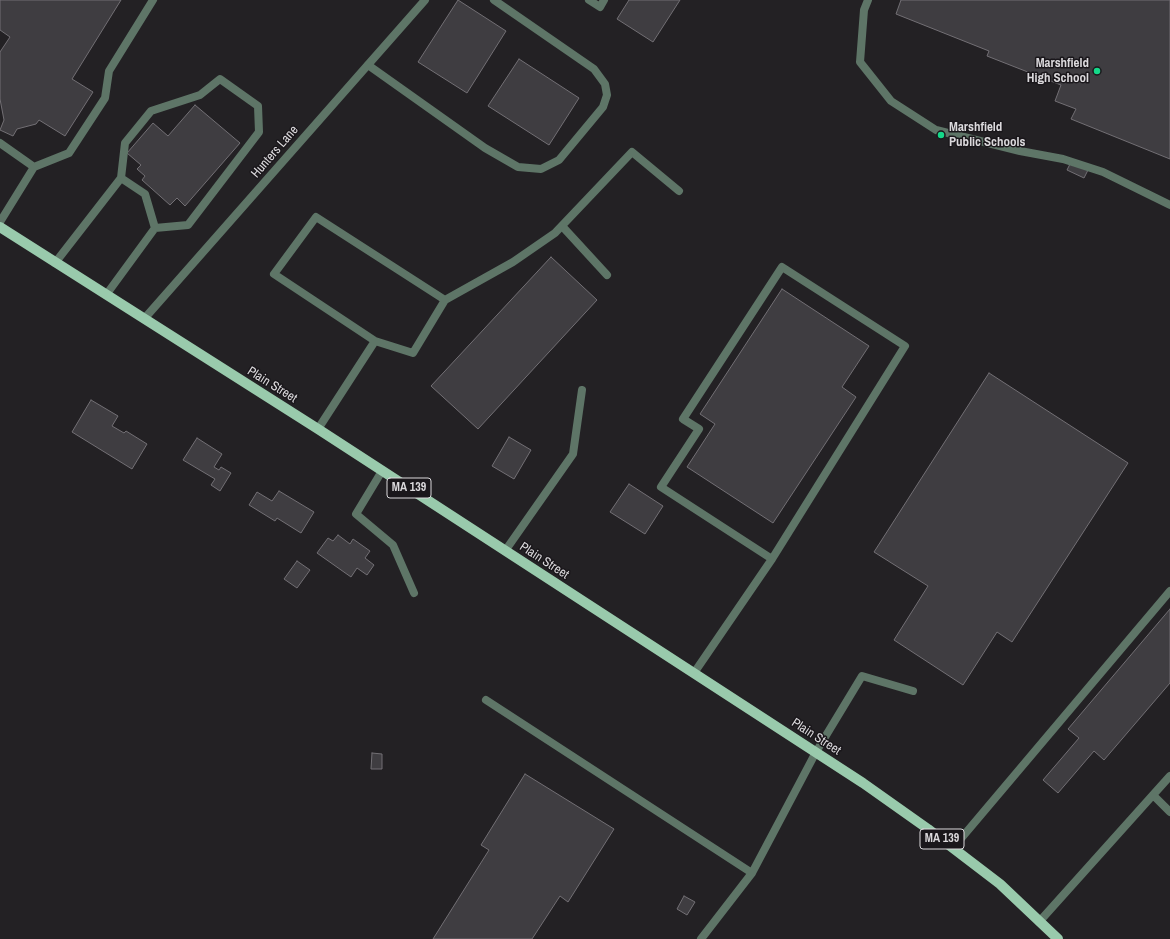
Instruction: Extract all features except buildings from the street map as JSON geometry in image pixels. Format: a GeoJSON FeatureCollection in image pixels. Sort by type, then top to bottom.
{"type":"FeatureCollection","features":[{"type":"Feature","properties":{"kind":"main road","name":"Plain Street"},"geometry":{"type":"LineString","coordinates":[[0,227],[144,320],[318,428],[863,783],[1000,884],[1058,939]]}},
{"type":"Feature","properties":{"kind":"street"},"geometry":{"type":"LineString","coordinates":[[0,222],[34,167],[69,153],[105,98],[109,71],[153,0]]}},
{"type":"Feature","properties":{"kind":"street","name":"Hunters Lane"},"geometry":{"type":"LineString","coordinates":[[144,320],[425,0]]}},
{"type":"Feature","properties":{"kind":"street"},"geometry":{"type":"LineString","coordinates":[[368,65],[485,148],[518,167],[541,169],[559,160],[603,107],[607,96],[605,84],[594,69],[494,0]]}},
{"type":"Feature","properties":{"kind":"street"},"geometry":{"type":"LineString","coordinates":[[589,0],[600,7],[604,0]]}},
{"type":"Feature","properties":{"kind":"street"},"geometry":{"type":"LineString","coordinates":[[868,0],[864,10],[860,62],[891,101],[936,130],[1020,151],[1063,159],[1103,172],[1170,205]]}},
{"type":"Feature","properties":{"kind":"street"},"geometry":{"type":"LineString","coordinates":[[55,263],[120,178],[125,143],[151,111],[200,95],[220,79],[258,106],[259,132],[188,225],[155,228],[106,295]]}},
{"type":"Feature","properties":{"kind":"street"},"geometry":{"type":"LineString","coordinates":[[0,143],[34,167]]}},
{"type":"Feature","properties":{"kind":"street"},"geometry":{"type":"LineString","coordinates":[[445,300],[316,217],[274,274],[375,340],[413,353],[445,300],[513,262],[555,233],[632,152],[679,191]]}},
{"type":"Feature","properties":{"kind":"street"},"geometry":{"type":"LineString","coordinates":[[120,178],[145,194],[155,228]]}},
{"type":"Feature","properties":{"kind":"street"},"geometry":{"type":"LineString","coordinates":[[562,226],[607,276]]}},
{"type":"Feature","properties":{"kind":"street"},"geometry":{"type":"LineString","coordinates":[[694,673],[772,559],[905,346],[782,267],[683,419],[699,429],[661,487],[772,559]]}},
{"type":"Feature","properties":{"kind":"street"},"geometry":{"type":"LineString","coordinates":[[318,428],[375,340]]}},
{"type":"Feature","properties":{"kind":"street"},"geometry":{"type":"LineString","coordinates":[[505,551],[573,454],[582,390]]}},
{"type":"Feature","properties":{"kind":"street"},"geometry":{"type":"LineString","coordinates":[[382,471],[356,514],[393,545],[414,593]]}},
{"type":"Feature","properties":{"kind":"street"},"geometry":{"type":"LineString","coordinates":[[953,848],[1170,591]]}},
{"type":"Feature","properties":{"kind":"street"},"geometry":{"type":"LineString","coordinates":[[702,939],[752,873],[816,752],[862,676],[913,691]]}},
{"type":"Feature","properties":{"kind":"street"},"geometry":{"type":"LineString","coordinates":[[486,700],[752,873]]}},
{"type":"Feature","properties":{"kind":"street"},"geometry":{"type":"LineString","coordinates":[[1039,922],[1170,776]]}},
{"type":"Feature","properties":{"kind":"street"},"geometry":{"type":"LineString","coordinates":[[1153,795],[1170,812]]}},
{"type":"Feature","properties":{"kind":"place","name":"Marshfield High School"},"geometry":{"type":"Point","coordinates":[1097,71]}},
{"type":"Feature","properties":{"kind":"place","name":"Marshfield Public Schools"},"geometry":{"type":"Point","coordinates":[941,135]}}]}
